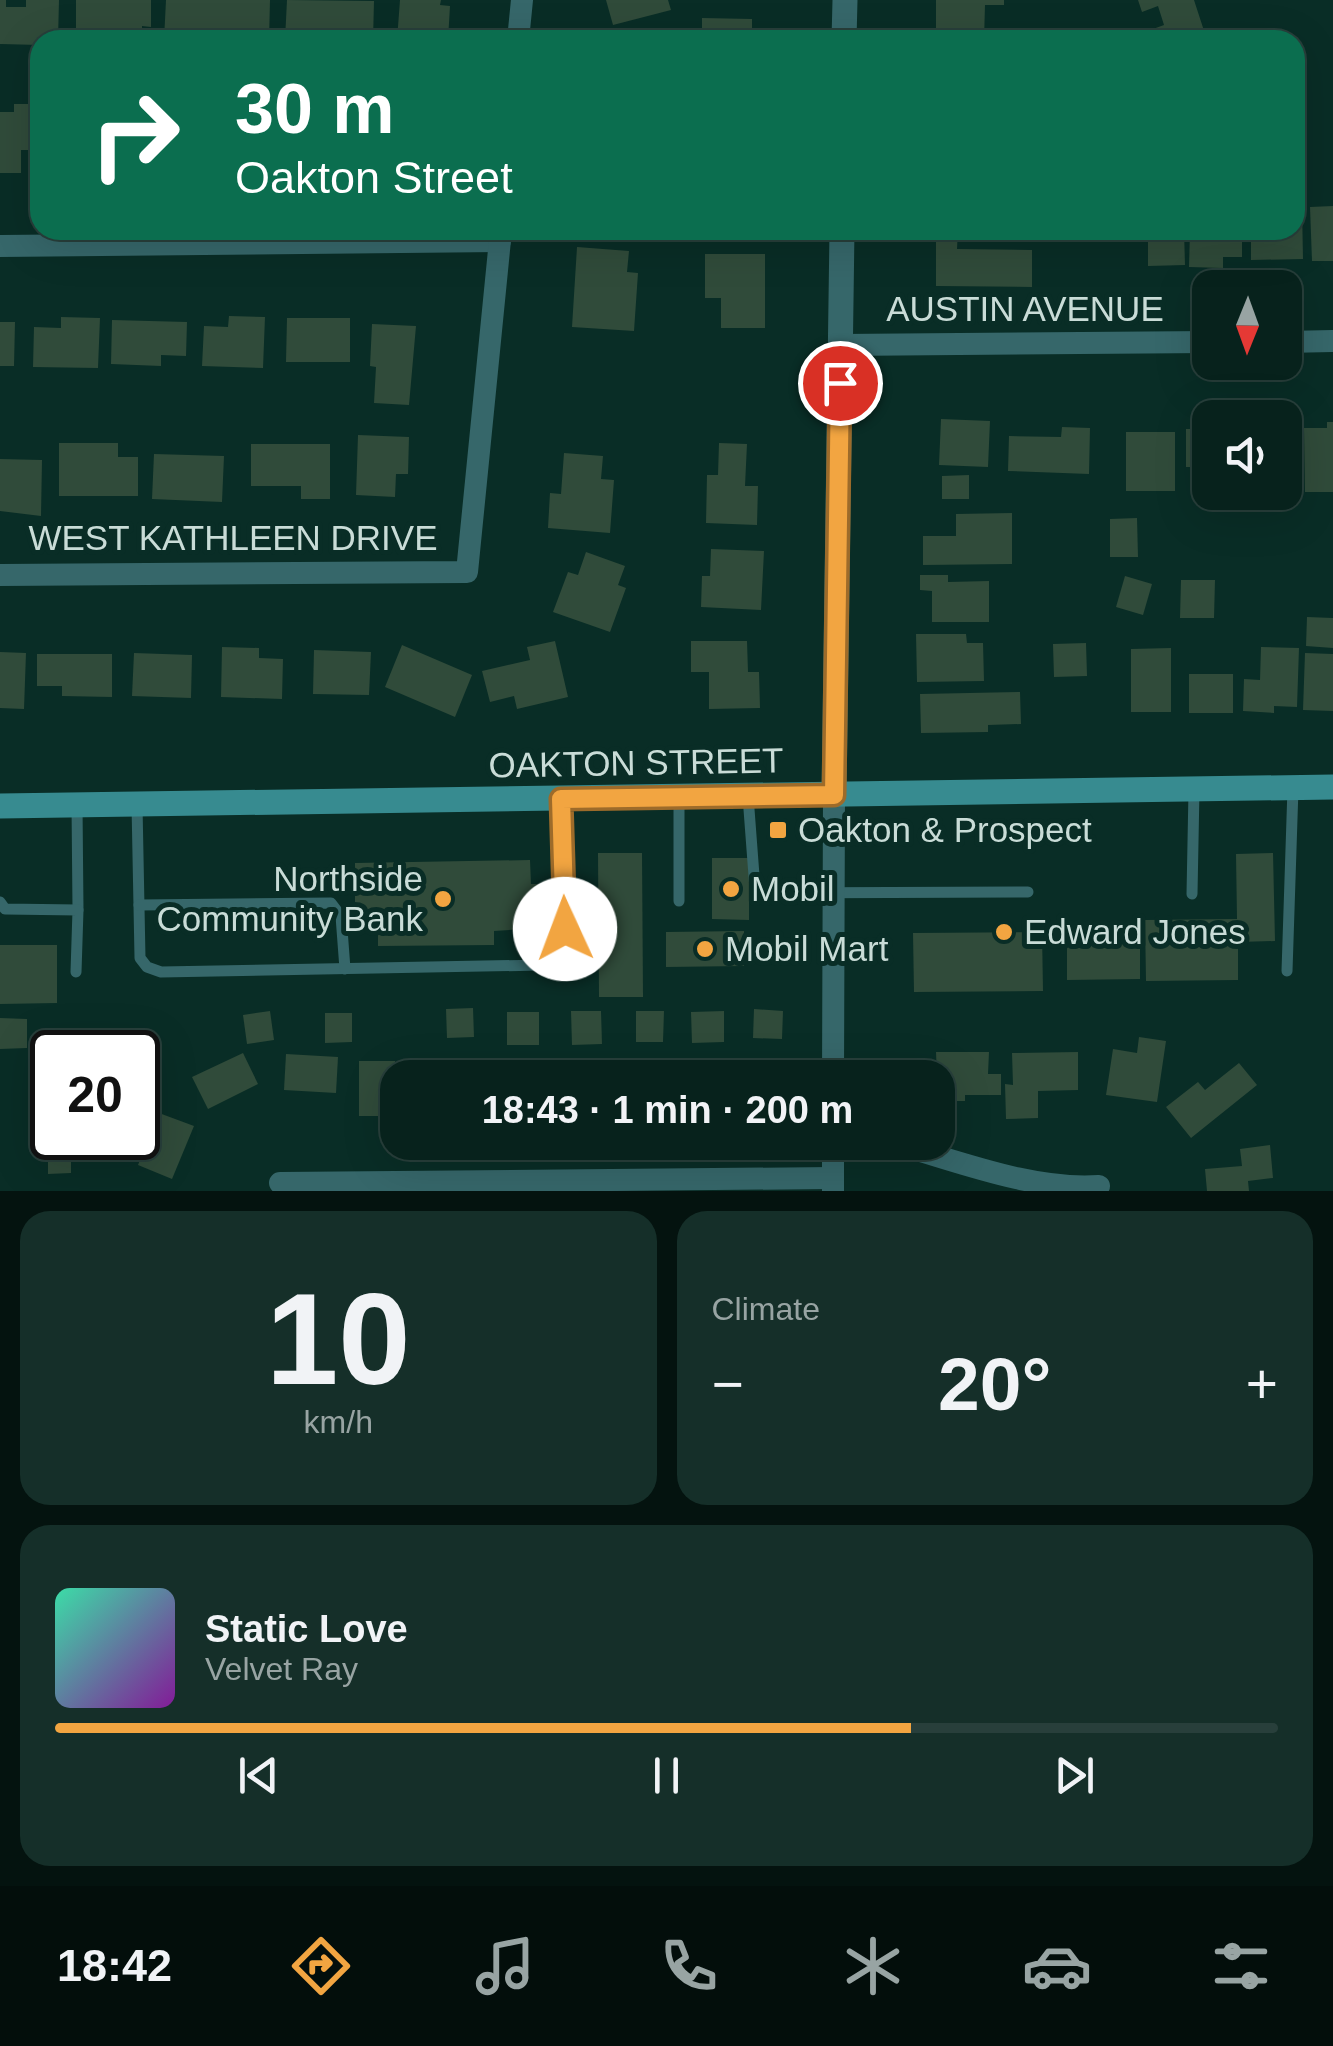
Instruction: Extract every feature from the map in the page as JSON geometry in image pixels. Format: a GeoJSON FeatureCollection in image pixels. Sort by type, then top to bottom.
{"type":"FeatureCollection","features":[{"type":"Feature","properties":{"kind":"main road","name":"OAKTON STREET"},"geometry":{"type":"LineString","coordinates":[[0,806],[1333,787]]}},
{"type":"Feature","properties":{"kind":"street"},"geometry":{"type":"LineString","coordinates":[[519,30],[522,0]]}},
{"type":"Feature","properties":{"kind":"street"},"geometry":{"type":"LineString","coordinates":[[844,0],[844,30]]}},
{"type":"Feature","properties":{"kind":"street"},"geometry":{"type":"LineString","coordinates":[[0,246],[273,240]]}},
{"type":"Feature","properties":{"kind":"street","name":"WEST KATHLEEN DRIVE"},"geometry":{"type":"LineString","coordinates":[[0,575],[467,572],[500,240]]}},
{"type":"Feature","properties":{"kind":"street"},"geometry":{"type":"LineString","coordinates":[[833,1060],[842,240]]}},
{"type":"Feature","properties":{"kind":"street"},"geometry":{"type":"LineString","coordinates":[[1302,342],[1333,341]]}},
{"type":"Feature","properties":{"kind":"street","name":"AUSTIN AVENUE"},"geometry":{"type":"LineString","coordinates":[[841,346],[1192,342]]}},
{"type":"Feature","properties":{"kind":"street"},"geometry":{"type":"LineString","coordinates":[[954,1160],[1046,1186],[1099,1186]]}},
{"type":"Feature","properties":{"kind":"street"},"geometry":{"type":"LineString","coordinates":[[280,1183],[833,1185]]}},
{"type":"Feature","properties":{"kind":"lane"},"geometry":{"type":"LineString","coordinates":[[1287,971],[1293,788]]}},
{"type":"Feature","properties":{"kind":"lane"},"geometry":{"type":"LineString","coordinates":[[1192,894],[1194,790]]}},
{"type":"Feature","properties":{"kind":"lane"},"geometry":{"type":"LineString","coordinates":[[748,796],[756,889],[762,893],[1028,892]]}},
{"type":"Feature","properties":{"kind":"lane"},"geometry":{"type":"LineString","coordinates":[[679,901],[680,797]]}},
{"type":"Feature","properties":{"kind":"lane"},"geometry":{"type":"LineString","coordinates":[[137,804],[140,958],[147,967],[161,972],[543,965],[562,944],[565,929],[561,799]]}},
{"type":"Feature","properties":{"kind":"lane"},"geometry":{"type":"LineString","coordinates":[[76,972],[78,805]]}},
{"type":"Feature","properties":{"kind":"lane"},"geometry":{"type":"LineString","coordinates":[[0,902],[5,909],[78,910]]}},
{"type":"Feature","properties":{"kind":"lane"},"geometry":{"type":"LineString","coordinates":[[139,905],[331,903],[340,916],[344,969]]}},
{"type":"Feature","properties":{"kind":"building"},"geometry":{"type":"Polygon","coordinates":[[[0,0],[6,0],[6,7],[26,7],[26,0],[59,0],[58,30],[30,30],[30,45],[0,44],[0,0]]]}},
{"type":"Feature","properties":{"kind":"building"},"geometry":{"type":"Polygon","coordinates":[[[76,0],[151,0],[151,27],[76,30],[76,0]]]}},
{"type":"Feature","properties":{"kind":"building"},"geometry":{"type":"Polygon","coordinates":[[[166,0],[270,0],[269,30],[164,30],[166,0]]]}},
{"type":"Feature","properties":{"kind":"building"},"geometry":{"type":"Polygon","coordinates":[[[287,0],[374,1],[373,30],[286,30],[287,0]]]}},
{"type":"Feature","properties":{"kind":"building"},"geometry":{"type":"Polygon","coordinates":[[[400,0],[441,0],[440,5],[450,6],[449,30],[398,30],[400,0]]]}},
{"type":"Feature","properties":{"kind":"building"},"geometry":{"type":"Polygon","coordinates":[[[606,0],[668,0],[671,10],[613,25],[606,0]]]}},
{"type":"Feature","properties":{"kind":"building"},"geometry":{"type":"Polygon","coordinates":[[[936,0],[1004,0],[1004,5],[985,5],[984,30],[936,30],[936,0]]]}},
{"type":"Feature","properties":{"kind":"building"},"geometry":{"type":"Polygon","coordinates":[[[1138,0],[1194,0],[1204,30],[1153,30],[1164,25],[1158,6],[1142,12],[1138,0]]]}},
{"type":"Feature","properties":{"kind":"building"},"geometry":{"type":"Polygon","coordinates":[[[702,18],[752,19],[752,30],[702,30],[702,18]]]}},
{"type":"Feature","properties":{"kind":"building"},"geometry":{"type":"Polygon","coordinates":[[[14,104],[30,104],[30,150],[21,150],[21,173],[0,173],[0,112],[14,112],[14,104]]]}},
{"type":"Feature","properties":{"kind":"building"},"geometry":{"type":"Polygon","coordinates":[[[1333,206],[1333,261],[1312,261],[1310,207],[1333,206]]]}},
{"type":"Feature","properties":{"kind":"building"},"geometry":{"type":"Polygon","coordinates":[[[936,240],[957,240],[957,249],[1032,250],[1032,287],[936,286],[936,240]]]}},
{"type":"Feature","properties":{"kind":"building"},"geometry":{"type":"Polygon","coordinates":[[[1184,240],[1185,265],[1148,266],[1148,241],[1106,241],[1184,240]]]}},
{"type":"Feature","properties":{"kind":"building"},"geometry":{"type":"Polygon","coordinates":[[[1190,240],[1242,240],[1242,257],[1223,257],[1223,268],[1189,267],[1190,240]]]}},
{"type":"Feature","properties":{"kind":"building"},"geometry":{"type":"Polygon","coordinates":[[[1251,240],[1303,240],[1303,259],[1251,260],[1251,240]]]}},
{"type":"Feature","properties":{"kind":"building"},"geometry":{"type":"Polygon","coordinates":[[[577,247],[629,251],[627,272],[638,273],[634,331],[572,327],[577,247]]]}},
{"type":"Feature","properties":{"kind":"building"},"geometry":{"type":"Polygon","coordinates":[[[705,254],[765,254],[765,328],[721,328],[721,298],[705,298],[705,254]]]}},
{"type":"Feature","properties":{"kind":"building"},"geometry":{"type":"Polygon","coordinates":[[[229,316],[265,317],[263,368],[202,366],[204,326],[228,327],[229,316]]]}},
{"type":"Feature","properties":{"kind":"building"},"geometry":{"type":"Polygon","coordinates":[[[61,317],[100,318],[98,368],[33,367],[34,327],[61,328],[61,317]]]}},
{"type":"Feature","properties":{"kind":"building"},"geometry":{"type":"Polygon","coordinates":[[[287,318],[350,318],[350,362],[286,362],[287,318]]]}},
{"type":"Feature","properties":{"kind":"building"},"geometry":{"type":"Polygon","coordinates":[[[112,320],[187,322],[186,356],[161,355],[161,366],[111,364],[112,320]]]}},
{"type":"Feature","properties":{"kind":"building"},"geometry":{"type":"Polygon","coordinates":[[[0,322],[15,322],[14,366],[0,366],[0,322]]]}},
{"type":"Feature","properties":{"kind":"building"},"geometry":{"type":"Polygon","coordinates":[[[372,324],[416,326],[409,405],[374,403],[376,367],[370,366],[372,324]]]}},
{"type":"Feature","properties":{"kind":"building"},"geometry":{"type":"Polygon","coordinates":[[[941,419],[990,421],[988,467],[939,465],[941,419]]]}},
{"type":"Feature","properties":{"kind":"building"},"geometry":{"type":"Polygon","coordinates":[[[1327,422],[1333,422],[1333,492],[1305,492],[1304,428],[1327,428],[1327,422]]]}},
{"type":"Feature","properties":{"kind":"building"},"geometry":{"type":"Polygon","coordinates":[[[1062,427],[1090,428],[1089,474],[1008,471],[1009,436],[1061,437],[1062,427]]]}},
{"type":"Feature","properties":{"kind":"building"},"geometry":{"type":"Polygon","coordinates":[[[1186,429],[1192,429],[1192,467],[1186,467],[1186,429]]]}},
{"type":"Feature","properties":{"kind":"building"},"geometry":{"type":"Polygon","coordinates":[[[1126,432],[1175,432],[1175,491],[1126,491],[1126,432]]]}},
{"type":"Feature","properties":{"kind":"building"},"geometry":{"type":"Polygon","coordinates":[[[358,435],[409,437],[408,474],[396,474],[395,497],[356,495],[358,435]]]}},
{"type":"Feature","properties":{"kind":"building"},"geometry":{"type":"Polygon","coordinates":[[[59,443],[118,443],[118,457],[138,457],[138,496],[59,496],[59,443]]]}},
{"type":"Feature","properties":{"kind":"building"},"geometry":{"type":"Polygon","coordinates":[[[719,443],[747,444],[745,486],[758,486],[757,525],[706,523],[707,475],[718,475],[719,443]]]}},
{"type":"Feature","properties":{"kind":"building"},"geometry":{"type":"Polygon","coordinates":[[[251,444],[330,444],[330,499],[301,499],[301,486],[251,486],[251,444]]]}},
{"type":"Feature","properties":{"kind":"building"},"geometry":{"type":"Polygon","coordinates":[[[564,453],[603,456],[601,479],[614,480],[610,533],[548,528],[550,493],[561,494],[564,453]]]}},
{"type":"Feature","properties":{"kind":"building"},"geometry":{"type":"Polygon","coordinates":[[[154,454],[224,456],[222,502],[152,499],[154,454]]]}},
{"type":"Feature","properties":{"kind":"building"},"geometry":{"type":"Polygon","coordinates":[[[0,459],[42,460],[41,516],[0,511],[0,459]]]}},
{"type":"Feature","properties":{"kind":"building"},"geometry":{"type":"Polygon","coordinates":[[[969,475],[969,499],[942,499],[942,476],[969,475]]]}},
{"type":"Feature","properties":{"kind":"building"},"geometry":{"type":"Polygon","coordinates":[[[1012,513],[1012,564],[923,565],[923,536],[956,536],[956,514],[1012,513]]]}},
{"type":"Feature","properties":{"kind":"building"},"geometry":{"type":"Polygon","coordinates":[[[1137,518],[1138,557],[1110,557],[1110,519],[1137,518]]]}},
{"type":"Feature","properties":{"kind":"building"},"geometry":{"type":"Polygon","coordinates":[[[711,549],[764,551],[761,610],[701,607],[702,576],[710,576],[711,549]]]}},
{"type":"Feature","properties":{"kind":"building"},"geometry":{"type":"Polygon","coordinates":[[[586,552],[625,566],[618,585],[626,588],[610,632],[553,612],[568,572],[578,575],[586,552]]]}},
{"type":"Feature","properties":{"kind":"building"},"geometry":{"type":"Polygon","coordinates":[[[920,575],[948,575],[948,582],[989,581],[989,622],[932,622],[932,591],[920,590],[920,575]]]}},
{"type":"Feature","properties":{"kind":"building"},"geometry":{"type":"Polygon","coordinates":[[[1125,576],[1152,584],[1143,615],[1116,607],[1125,576]]]}},
{"type":"Feature","properties":{"kind":"building"},"geometry":{"type":"Polygon","coordinates":[[[1181,580],[1215,580],[1214,618],[1180,618],[1181,580]]]}},
{"type":"Feature","properties":{"kind":"building"},"geometry":{"type":"Polygon","coordinates":[[[1307,617],[1333,618],[1333,648],[1306,646],[1307,617]]]}},
{"type":"Feature","properties":{"kind":"building"},"geometry":{"type":"Polygon","coordinates":[[[916,634],[966,634],[967,643],[983,643],[984,681],[917,682],[916,634]]]}},
{"type":"Feature","properties":{"kind":"building"},"geometry":{"type":"Polygon","coordinates":[[[555,641],[568,697],[517,709],[514,696],[490,702],[482,671],[530,660],[527,647],[555,641]]]}},
{"type":"Feature","properties":{"kind":"building"},"geometry":{"type":"Polygon","coordinates":[[[691,641],[747,641],[748,672],[759,672],[760,708],[709,709],[709,672],[691,672],[691,641]]]}},
{"type":"Feature","properties":{"kind":"building"},"geometry":{"type":"Polygon","coordinates":[[[1086,643],[1087,676],[1054,677],[1053,644],[1086,643]]]}},
{"type":"Feature","properties":{"kind":"building"},"geometry":{"type":"Polygon","coordinates":[[[402,645],[472,675],[455,717],[385,687],[402,645]]]}},
{"type":"Feature","properties":{"kind":"building"},"geometry":{"type":"Polygon","coordinates":[[[222,647],[259,648],[259,658],[283,659],[282,699],[221,697],[222,647]]]}},
{"type":"Feature","properties":{"kind":"building"},"geometry":{"type":"Polygon","coordinates":[[[1261,647],[1299,648],[1297,707],[1274,706],[1274,713],[1243,711],[1244,679],[1260,680],[1261,647]]]}},
{"type":"Feature","properties":{"kind":"building"},"geometry":{"type":"Polygon","coordinates":[[[1171,648],[1171,712],[1131,712],[1131,649],[1171,648]]]}},
{"type":"Feature","properties":{"kind":"building"},"geometry":{"type":"Polygon","coordinates":[[[314,650],[371,652],[369,695],[313,694],[314,650]]]}},
{"type":"Feature","properties":{"kind":"building"},"geometry":{"type":"Polygon","coordinates":[[[0,652],[26,653],[24,709],[0,708],[0,652]]]}},
{"type":"Feature","properties":{"kind":"building"},"geometry":{"type":"Polygon","coordinates":[[[134,653],[192,655],[191,698],[132,696],[134,653]]]}},
{"type":"Feature","properties":{"kind":"building"},"geometry":{"type":"Polygon","coordinates":[[[1305,653],[1333,654],[1333,711],[1303,710],[1305,653]]]}},
{"type":"Feature","properties":{"kind":"building"},"geometry":{"type":"Polygon","coordinates":[[[37,654],[112,654],[112,697],[62,696],[62,686],[37,686],[37,654]]]}},
{"type":"Feature","properties":{"kind":"building"},"geometry":{"type":"Polygon","coordinates":[[[1189,674],[1233,674],[1233,713],[1189,713],[1189,674]]]}},
{"type":"Feature","properties":{"kind":"building"},"geometry":{"type":"Polygon","coordinates":[[[1020,692],[1021,724],[988,725],[988,732],[921,733],[920,694],[1020,692]]]}},
{"type":"Feature","properties":{"kind":"building"},"geometry":{"type":"Polygon","coordinates":[[[598,853],[642,853],[643,997],[599,997],[598,853]]]}},
{"type":"Feature","properties":{"kind":"building"},"geometry":{"type":"Polygon","coordinates":[[[1273,853],[1275,941],[1238,942],[1238,980],[1146,981],[1145,920],[1237,919],[1236,854],[1273,853]]]}},
{"type":"Feature","properties":{"kind":"building","name":"Mobil"},"geometry":{"type":"Polygon","coordinates":[[[712,858],[749,858],[749,920],[712,919],[712,858]]]}},
{"type":"Feature","properties":{"kind":"building","name":"Northside Community Bank"},"geometry":{"type":"Polygon","coordinates":[[[530,860],[531,884],[573,884],[573,926],[494,931],[494,945],[378,946],[378,933],[362,933],[361,914],[355,914],[355,863],[530,860]]]}},
{"type":"Feature","properties":{"kind":"building"},"geometry":{"type":"Polygon","coordinates":[[[1140,926],[1140,979],[1067,980],[1067,927],[1140,926]]]}},
{"type":"Feature","properties":{"kind":"building","name":"Mobil Mart"},"geometry":{"type":"Polygon","coordinates":[[[744,931],[744,966],[666,967],[666,932],[744,931]]]}},
{"type":"Feature","properties":{"kind":"building"},"geometry":{"type":"Polygon","coordinates":[[[1042,932],[1043,991],[914,992],[913,933],[1042,932]]]}},
{"type":"Feature","properties":{"kind":"building"},"geometry":{"type":"Polygon","coordinates":[[[0,945],[57,945],[57,1003],[0,1004],[0,945]]]}},
{"type":"Feature","properties":{"kind":"building"},"geometry":{"type":"Polygon","coordinates":[[[473,1008],[474,1037],[447,1038],[446,1009],[473,1008]]]}},
{"type":"Feature","properties":{"kind":"building"},"geometry":{"type":"Polygon","coordinates":[[[754,1009],[783,1011],[782,1039],[753,1038],[754,1009]]]}},
{"type":"Feature","properties":{"kind":"building"},"geometry":{"type":"Polygon","coordinates":[[[270,1011],[274,1040],[247,1044],[243,1015],[270,1011]]]}},
{"type":"Feature","properties":{"kind":"building"},"geometry":{"type":"Polygon","coordinates":[[[571,1011],[601,1011],[602,1044],[572,1045],[571,1011]]]}},
{"type":"Feature","properties":{"kind":"building"},"geometry":{"type":"Polygon","coordinates":[[[636,1011],[664,1011],[663,1042],[636,1042],[636,1011]]]}},
{"type":"Feature","properties":{"kind":"building"},"geometry":{"type":"Polygon","coordinates":[[[724,1011],[724,1042],[692,1043],[691,1012],[724,1011]]]}},
{"type":"Feature","properties":{"kind":"building"},"geometry":{"type":"Polygon","coordinates":[[[507,1012],[539,1012],[539,1045],[507,1045],[507,1012]]]}},
{"type":"Feature","properties":{"kind":"building"},"geometry":{"type":"Polygon","coordinates":[[[325,1013],[352,1013],[352,1042],[325,1043],[325,1013]]]}},
{"type":"Feature","properties":{"kind":"building"},"geometry":{"type":"Polygon","coordinates":[[[0,1018],[27,1019],[27,1048],[0,1049],[0,1018]]]}},
{"type":"Feature","properties":{"kind":"building"},"geometry":{"type":"Polygon","coordinates":[[[1139,1037],[1166,1041],[1157,1102],[1106,1095],[1113,1049],[1137,1053],[1139,1037]]]}},
{"type":"Feature","properties":{"kind":"building"},"geometry":{"type":"Polygon","coordinates":[[[936,1052],[989,1052],[988,1074],[1001,1074],[1001,1095],[965,1095],[965,1101],[955,1101],[955,1060],[936,1060],[936,1052]]]}},
{"type":"Feature","properties":{"kind":"building"},"geometry":{"type":"Polygon","coordinates":[[[1078,1052],[1078,1090],[1038,1091],[1038,1118],[1006,1119],[1005,1084],[1013,1085],[1012,1053],[1078,1052]]]}},
{"type":"Feature","properties":{"kind":"building"},"geometry":{"type":"Polygon","coordinates":[[[243,1053],[258,1084],[208,1109],[192,1077],[243,1053]]]}},
{"type":"Feature","properties":{"kind":"building"},"geometry":{"type":"Polygon","coordinates":[[[286,1054],[338,1057],[336,1093],[284,1090],[286,1054]]]}},
{"type":"Feature","properties":{"kind":"building"},"geometry":{"type":"Polygon","coordinates":[[[359,1061],[380,1061],[380,1116],[359,1116],[359,1061]]]}},
{"type":"Feature","properties":{"kind":"building"},"geometry":{"type":"Polygon","coordinates":[[[1239,1063],[1257,1085],[1191,1138],[1166,1107],[1198,1082],[1205,1090],[1239,1063]]]}},
{"type":"Feature","properties":{"kind":"building"},"geometry":{"type":"Polygon","coordinates":[[[160,1113],[194,1126],[172,1179],[138,1165],[140,1160],[160,1160],[160,1113]]]}},
{"type":"Feature","properties":{"kind":"building"},"geometry":{"type":"Polygon","coordinates":[[[1270,1145],[1273,1178],[1248,1181],[1249,1191],[1207,1191],[1205,1169],[1242,1166],[1240,1149],[1270,1145]]]}},
{"type":"Feature","properties":{"kind":"building"},"geometry":{"type":"Polygon","coordinates":[[[48,1160],[71,1160],[71,1173],[48,1174],[48,1160]]]}},
{"type":"Feature","properties":{"kind":"place","name":"Oakton & Prospect"},"geometry":{"type":"Point","coordinates":[778,830]}},
{"type":"Feature","properties":{"kind":"place","name":"Mobil"},"geometry":{"type":"Point","coordinates":[731,889]}},
{"type":"Feature","properties":{"kind":"place","name":"Northside Community Bank"},"geometry":{"type":"Point","coordinates":[443,899]}},
{"type":"Feature","properties":{"kind":"place","name":"Edward Jones"},"geometry":{"type":"Point","coordinates":[1004,932]}},
{"type":"Feature","properties":{"kind":"place","name":"Mobil Mart"},"geometry":{"type":"Point","coordinates":[705,949]}},
{"type":"Feature","properties":{"kind":"route"},"geometry":{"type":"LineString","coordinates":[[565,929],[561,799],[834,795],[840,383]]}}]}
